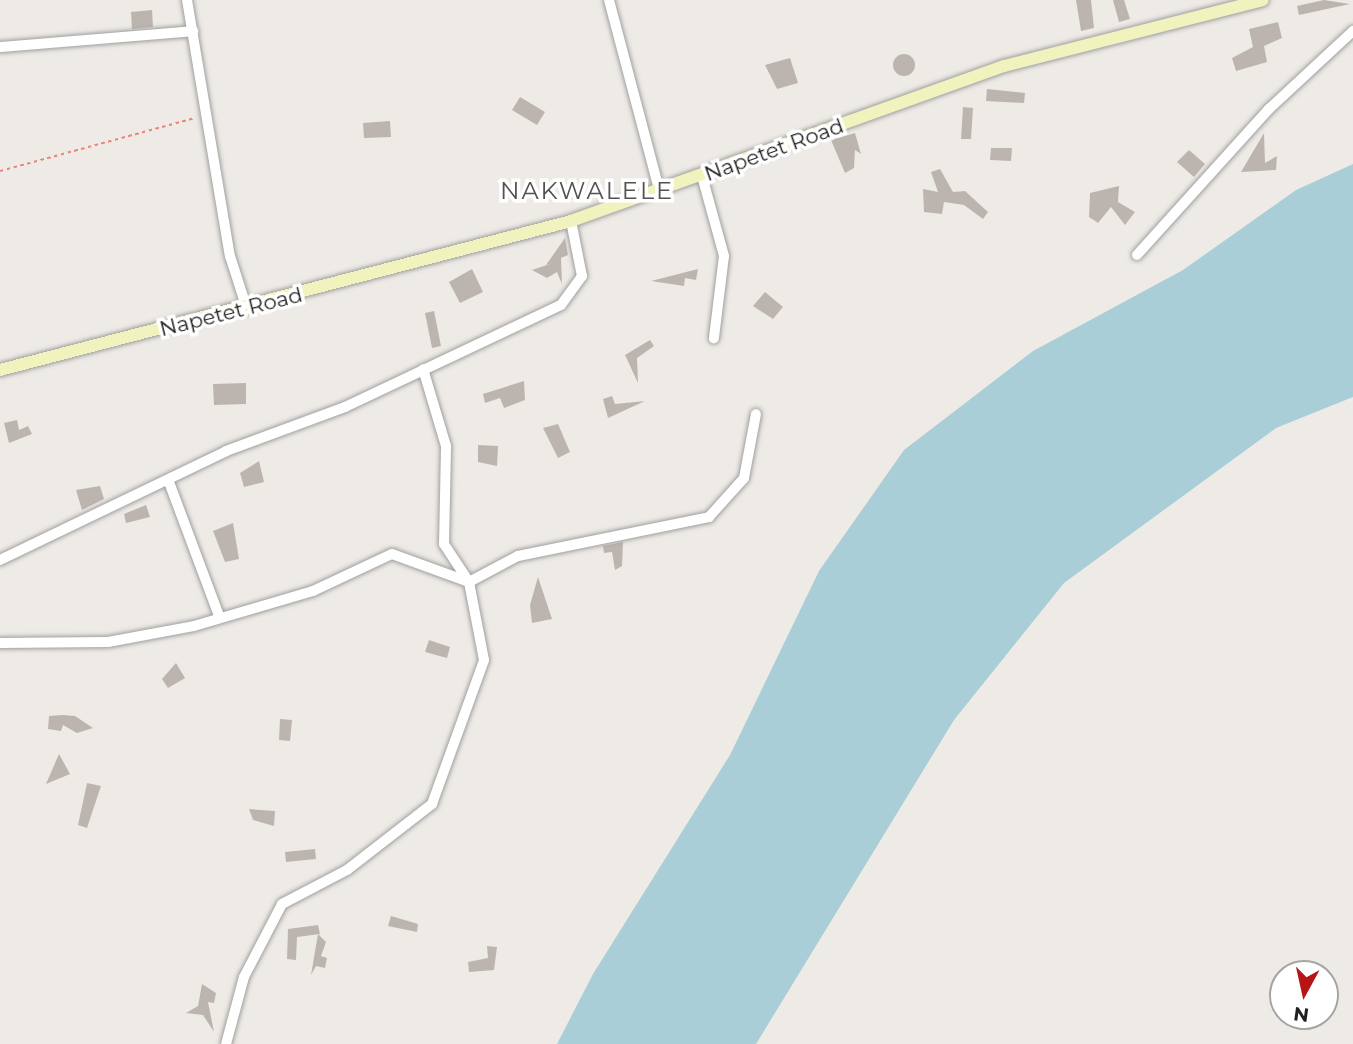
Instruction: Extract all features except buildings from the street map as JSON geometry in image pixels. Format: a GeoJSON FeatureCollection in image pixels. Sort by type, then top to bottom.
{"type":"FeatureCollection","features":[{"type":"Feature","properties":{"kind":"main road","name":"Napetet Road"},"geometry":{"type":"LineString","coordinates":[[0,370],[247,309],[571,221],[1004,66],[1263,0]]}},
{"type":"Feature","properties":{"kind":"street"},"geometry":{"type":"LineString","coordinates":[[187,0],[230,256],[247,309]]}},
{"type":"Feature","properties":{"kind":"street"},"geometry":{"type":"LineString","coordinates":[[609,0],[659,189]]}},
{"type":"Feature","properties":{"kind":"street"},"geometry":{"type":"LineString","coordinates":[[0,47],[193,31]]}},
{"type":"Feature","properties":{"kind":"street"},"geometry":{"type":"LineString","coordinates":[[1137,255],[1269,109],[1353,31]]}},
{"type":"Feature","properties":{"kind":"street"},"geometry":{"type":"LineString","coordinates":[[702,176],[724,256],[714,338]]}},
{"type":"Feature","properties":{"kind":"street"},"geometry":{"type":"LineString","coordinates":[[0,560],[169,482],[226,451],[345,407],[569,297],[583,267],[571,221]]}},
{"type":"Feature","properties":{"kind":"street"},"geometry":{"type":"LineString","coordinates":[[226,1044],[244,977],[282,904],[347,870],[432,804],[484,660],[469,582],[444,544],[446,446],[423,369]]}},
{"type":"Feature","properties":{"kind":"street"},"geometry":{"type":"LineString","coordinates":[[0,643],[108,642],[313,590],[392,554],[469,582],[518,556],[709,517],[744,478],[756,414]]}},
{"type":"Feature","properties":{"kind":"street"},"geometry":{"type":"LineString","coordinates":[[169,482],[219,616]]}},
{"type":"Feature","properties":{"kind":"path"},"geometry":{"type":"LineString","coordinates":[[0,171],[206,115]]}},
{"type":"Feature","properties":{"kind":"water"},"geometry":{"type":"Polygon","coordinates":[[[1353,164],[1353,397],[1276,428],[1064,583],[954,720],[756,1044],[557,1044],[593,974],[730,755],[819,571],[904,450],[1033,351],[1183,270],[1296,190],[1353,164]]]}},
{"type":"Feature","properties":{"kind":"district","name":"NAKWALELE"},"geometry":{"type":"Point","coordinates":[587,191]}}]}
